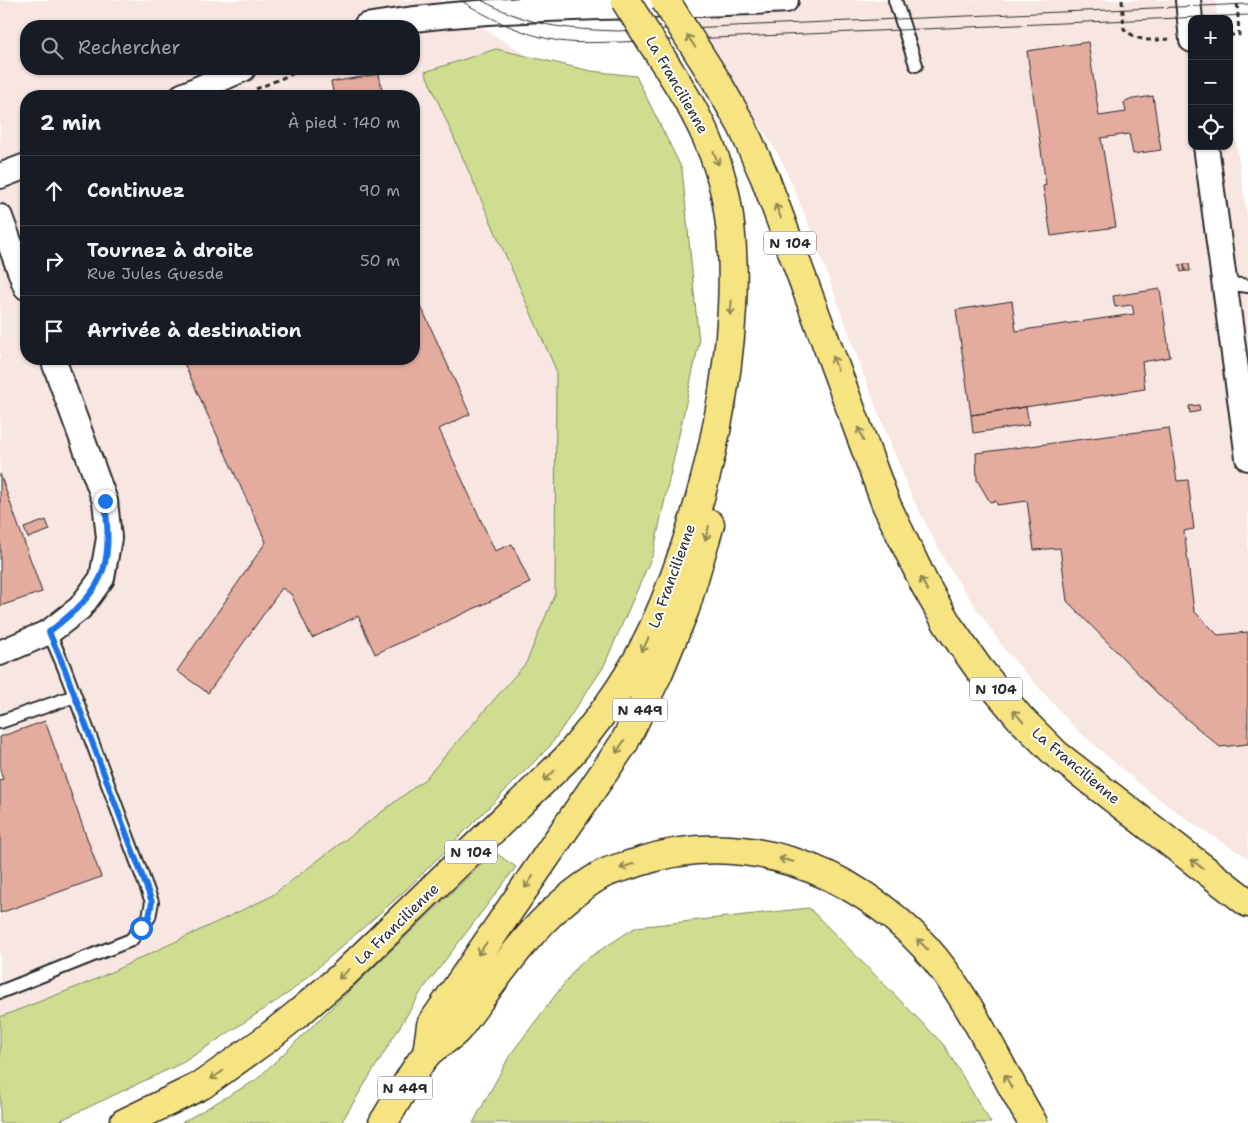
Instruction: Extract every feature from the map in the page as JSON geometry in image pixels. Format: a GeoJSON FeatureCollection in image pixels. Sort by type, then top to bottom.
{"type":"FeatureCollection","features":[{"type":"Feature","properties":{"kind":"highway","name":"La Francilienne"},"geometry":{"type":"LineString","coordinates":[[124,1123],[202,1085],[265,1040],[344,975],[566,759],[599,721],[642,652],[663,608],[704,485],[726,367],[732,300],[732,260],[726,198],[718,164],[708,137],[678,84],[625,0]]}},
{"type":"Feature","properties":{"kind":"highway","name":"La Francilienne"},"geometry":{"type":"LineString","coordinates":[[665,0],[717,82],[742,126],[765,178],[886,504],[925,586],[948,625],[980,669],[1020,718],[1056,754],[1244,898]]}},
{"type":"Feature","properties":{"kind":"highway","name":"N 449"},"geometry":{"type":"LineString","coordinates":[[383,1123],[427,1053],[431,1025],[462,977],[511,910],[624,743],[658,674],[685,609],[710,523],[704,485]]}},
{"type":"Feature","properties":{"kind":"highway"},"geometry":{"type":"LineString","coordinates":[[427,1053],[455,1032],[511,957],[553,910],[602,874],[664,854],[707,849],[756,853],[805,864],[847,883],[888,913],[924,946],[956,987],[1033,1123]]}},
{"type":"Feature","properties":{"kind":"street"},"geometry":{"type":"LineString","coordinates":[[420,20],[502,12],[786,0]]}},
{"type":"Feature","properties":{"kind":"street"},"geometry":{"type":"LineString","coordinates":[[1182,39],[1188,0]]}},
{"type":"Feature","properties":{"kind":"street"},"geometry":{"type":"LineString","coordinates":[[196,90],[229,75]]}},
{"type":"Feature","properties":{"kind":"street"},"geometry":{"type":"LineString","coordinates":[[1207,150],[1248,458]]}},
{"type":"Feature","properties":{"kind":"street"},"geometry":{"type":"LineString","coordinates":[[0,176],[20,168]]}},
{"type":"Feature","properties":{"kind":"street"},"geometry":{"type":"LineString","coordinates":[[2,229],[20,272]]}},
{"type":"Feature","properties":{"kind":"street"},"geometry":{"type":"LineString","coordinates":[[0,653],[49,632],[80,608],[102,578],[109,538],[105,501],[55,365]]}},
{"type":"Feature","properties":{"kind":"lane"},"geometry":{"type":"LineString","coordinates":[[895,0],[916,65]]}},
{"type":"Feature","properties":{"kind":"lane"},"geometry":{"type":"LineString","coordinates":[[1224,283],[1248,286]]}},
{"type":"Feature","properties":{"kind":"lane"},"geometry":{"type":"LineString","coordinates":[[0,992],[131,940],[149,917],[152,902],[49,632]]}},
{"type":"Feature","properties":{"kind":"lane"},"geometry":{"type":"LineString","coordinates":[[0,722],[75,696]]}},
{"type":"Feature","properties":{"kind":"path"},"geometry":{"type":"LineString","coordinates":[[1122,0],[1124,29],[1134,38],[1143,40],[1182,39]]}},
{"type":"Feature","properties":{"kind":"path"},"geometry":{"type":"LineString","coordinates":[[1233,35],[1239,35],[1237,0]]}},
{"type":"Feature","properties":{"kind":"path"},"geometry":{"type":"LineString","coordinates":[[254,90],[290,75]]}},
{"type":"Feature","properties":{"kind":"shaded area"},"geometry":{"type":"Polygon","coordinates":[[[0,0],[439,0],[665,142],[568,696],[0,1111],[0,0]]]}},
{"type":"Feature","properties":{"kind":"shaded area"},"geometry":{"type":"Polygon","coordinates":[[[685,0],[1215,0],[1217,15],[1188,15],[1188,150],[1233,150],[1233,121],[1248,222],[1248,858],[1195,825],[1148,791],[1077,730],[1005,650],[947,565],[912,497],[869,389],[812,232],[782,161],[685,0]]]}},
{"type":"Feature","properties":{"kind":"green space"},"geometry":{"type":"Polygon","coordinates":[[[496,49],[591,71],[636,76],[682,169],[699,343],[653,554],[603,668],[550,746],[406,890],[290,992],[184,1062],[55,1123],[0,1123],[0,1017],[92,981],[270,897],[425,779],[526,663],[555,594],[556,370],[425,72],[496,49]]]}},
{"type":"Feature","properties":{"kind":"green space"},"geometry":{"type":"Polygon","coordinates":[[[494,852],[516,867],[421,992],[341,1123],[181,1123],[256,1080],[494,852]]]}},
{"type":"Feature","properties":{"kind":"green space"},"geometry":{"type":"Polygon","coordinates":[[[809,908],[943,1044],[991,1123],[473,1123],[510,1055],[579,964],[636,927],[809,908]]]}},
{"type":"Feature","properties":{"kind":"building"},"geometry":{"type":"Polygon","coordinates":[[[1088,42],[1099,116],[1126,112],[1124,103],[1127,100],[1153,96],[1161,150],[1133,154],[1129,134],[1101,138],[1116,227],[1051,236],[1043,186],[1046,185],[1027,51],[1088,42]]]}},
{"type":"Feature","properties":{"kind":"building"},"geometry":{"type":"Polygon","coordinates":[[[379,75],[382,90],[333,90],[331,82],[379,75]]]}},
{"type":"Feature","properties":{"kind":"building"},"geometry":{"type":"Polygon","coordinates":[[[1184,264],[1189,264],[1190,271],[1185,271],[1184,264]]]}},
{"type":"Feature","properties":{"kind":"building"},"geometry":{"type":"Polygon","coordinates":[[[1184,264],[1185,271],[1181,272],[1179,265],[1184,264]]]}},
{"type":"Feature","properties":{"kind":"building"},"geometry":{"type":"Polygon","coordinates":[[[1160,289],[1170,357],[1142,362],[1145,389],[971,415],[956,310],[1012,301],[1016,331],[1134,314],[1132,305],[1115,307],[1113,296],[1160,289]]]}},
{"type":"Feature","properties":{"kind":"building"},"geometry":{"type":"Polygon","coordinates":[[[420,304],[470,414],[439,429],[495,551],[512,544],[530,583],[375,654],[358,616],[312,638],[291,594],[282,588],[208,693],[177,671],[266,542],[185,365],[420,365],[420,304]]]}},
{"type":"Feature","properties":{"kind":"building"},"geometry":{"type":"Polygon","coordinates":[[[1199,405],[1200,411],[1190,413],[1189,406],[1199,405]]]}},
{"type":"Feature","properties":{"kind":"building"},"geometry":{"type":"Polygon","coordinates":[[[1026,407],[1029,425],[973,433],[971,415],[1026,407]]]}},
{"type":"Feature","properties":{"kind":"building"},"geometry":{"type":"Polygon","coordinates":[[[1169,428],[1177,481],[1188,480],[1194,529],[1184,531],[1194,611],[1218,635],[1248,632],[1248,744],[1220,747],[1163,699],[1067,601],[1060,548],[1034,550],[1027,501],[997,505],[996,501],[990,502],[977,480],[976,453],[1169,428]]]}},
{"type":"Feature","properties":{"kind":"building"},"geometry":{"type":"Polygon","coordinates":[[[0,474],[42,592],[0,606],[0,474]]]}},
{"type":"Feature","properties":{"kind":"building"},"geometry":{"type":"Polygon","coordinates":[[[46,520],[50,530],[28,538],[24,528],[46,520]]]}},
{"type":"Feature","properties":{"kind":"building"},"geometry":{"type":"Polygon","coordinates":[[[45,721],[101,877],[0,913],[0,780],[3,779],[0,771],[0,737],[45,721]]]}},
{"type":"Feature","properties":{"kind":"tram line"},"geometry":{"type":"LineString","coordinates":[[460,0],[495,20],[533,35],[559,41],[582,43],[1248,15]]}},
{"type":"Feature","properties":{"kind":"tram line"},"geometry":{"type":"LineString","coordinates":[[481,0],[515,16],[531,21],[579,29],[617,31],[1248,4]]}},
{"type":"Feature","properties":{"kind":"route"},"geometry":{"type":"LineString","coordinates":[[105,501],[109,538],[102,578],[80,608],[49,632],[64,667],[152,902],[149,917],[141,928]]}}]}
